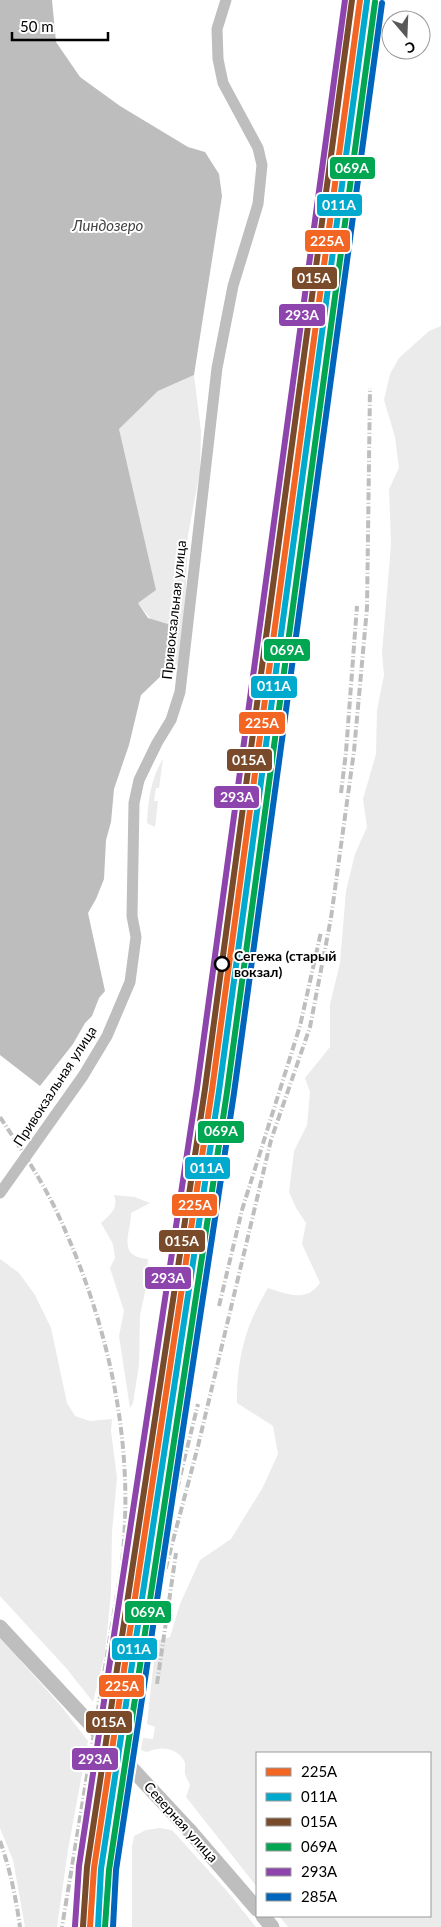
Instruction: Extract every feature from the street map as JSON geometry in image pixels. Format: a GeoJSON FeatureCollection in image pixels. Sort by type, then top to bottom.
{"type":"FeatureCollection","features":[{"type":"Feature","properties":{"kind":"street","name":"Привокзальная улица"},"geometry":{"type":"LineString","coordinates":[[0,1193],[83,1076],[107,1036],[130,982],[136,937],[132,916],[134,803],[139,780],[157,742],[171,720],[180,692],[217,368],[233,286],[253,226],[261,183],[262,165],[258,148],[223,83],[218,59],[217,29],[226,0]]}},
{"type":"Feature","properties":{"kind":"street","name":"Северная улица"},"geometry":{"type":"LineString","coordinates":[[0,1627],[189,1830],[256,1908]]}},
{"type":"Feature","properties":{"kind":"street"},"geometry":{"type":"LineString","coordinates":[[264,1917],[272,1927]]}},
{"type":"Feature","properties":{"kind":"shaded area"},"geometry":{"type":"Polygon","coordinates":[[[441,326],[441,1927],[288,1927],[280,1917],[431,1917],[431,1752],[256,1752],[256,1886],[186,1797],[190,1785],[185,1774],[185,1763],[180,1755],[162,1748],[147,1752],[141,1750],[143,1738],[153,1739],[155,1727],[147,1724],[156,1641],[170,1637],[180,1604],[200,1560],[231,1539],[263,1487],[278,1454],[273,1426],[237,1403],[241,1357],[248,1329],[268,1288],[289,1294],[302,1295],[315,1289],[320,1283],[302,1244],[306,1223],[296,1208],[289,1192],[294,1151],[307,1125],[310,1092],[305,1078],[330,1047],[330,1004],[340,963],[346,891],[355,854],[367,827],[363,799],[376,754],[377,710],[384,675],[382,653],[391,544],[389,489],[399,468],[395,437],[384,400],[390,374],[399,358],[429,331],[441,326]]]}},
{"type":"Feature","properties":{"kind":"shaded area"},"geometry":{"type":"Polygon","coordinates":[[[194,375],[201,431],[200,471],[188,535],[183,660],[162,675],[170,643],[138,603],[119,429],[158,391],[194,375]]]}},
{"type":"Feature","properties":{"kind":"shaded area"},"geometry":{"type":"Polygon","coordinates":[[[163,759],[159,788],[156,788],[154,801],[158,801],[155,827],[147,823],[148,807],[153,782],[163,759]]]}},
{"type":"Feature","properties":{"kind":"shaded area"},"geometry":{"type":"Polygon","coordinates":[[[114,1195],[135,1197],[150,1203],[131,1213],[127,1243],[132,1254],[148,1259],[145,1292],[140,1315],[139,1365],[133,1403],[130,1408],[119,1336],[124,1311],[110,1268],[115,1258],[113,1244],[101,1223],[114,1207],[114,1195]]]}},
{"type":"Feature","properties":{"kind":"shaded area"},"geometry":{"type":"Polygon","coordinates":[[[0,1259],[19,1273],[35,1295],[51,1328],[67,1403],[75,1416],[90,1421],[112,1419],[111,1431],[117,1478],[112,1532],[111,1593],[105,1653],[93,1702],[67,1669],[0,1596],[0,1259]]]}},
{"type":"Feature","properties":{"kind":"shaded area"},"geometry":{"type":"Polygon","coordinates":[[[0,1635],[18,1654],[20,1660],[61,1706],[88,1741],[68,1850],[57,1927],[25,1927],[13,1860],[0,1828],[0,1635]]]}},
{"type":"Feature","properties":{"kind":"shaded area"},"geometry":{"type":"Polygon","coordinates":[[[160,1828],[172,1830],[226,1890],[256,1927],[132,1927],[132,1847],[134,1836],[146,1830],[160,1828]]]}},
{"type":"Feature","properties":{"kind":"water","name":"Линдозеро"},"geometry":{"type":"Polygon","coordinates":[[[0,0],[52,0],[56,42],[80,77],[120,106],[188,147],[205,152],[219,174],[222,196],[194,375],[158,391],[119,429],[156,590],[138,603],[148,618],[168,624],[170,643],[162,675],[141,695],[129,745],[114,789],[111,822],[106,840],[104,879],[88,913],[105,991],[99,998],[92,1016],[85,1023],[73,1044],[40,1086],[0,1055],[0,0]]]}},
{"type":"Feature","properties":{"kind":"railway"},"geometry":{"type":"LineString","coordinates":[[109,1927],[109,1873],[116,1811],[141,1662],[198,1446],[271,1140],[310,1027],[331,918],[354,751],[367,608],[370,388]]}},
{"type":"Feature","properties":{"kind":"railway"},"geometry":{"type":"LineString","coordinates":[[341,793],[357,606]]}},
{"type":"Feature","properties":{"kind":"railway"},"geometry":{"type":"LineString","coordinates":[[219,1306],[242,1210],[300,1026],[321,932]]}},
{"type":"Feature","properties":{"kind":"railway"},"geometry":{"type":"LineString","coordinates":[[0,1117],[36,1173],[55,1208],[90,1294],[114,1384],[125,1476],[125,1523],[121,1570],[62,1927]]}},
{"type":"Feature","properties":{"kind":"railway"},"geometry":{"type":"LineString","coordinates":[[155,1584],[198,1404]]}},
{"type":"Feature","properties":{"kind":"railway"},"geometry":{"type":"LineString","coordinates":[[171,1488],[177,1449]]}},
{"type":"Feature","properties":{"kind":"railway"},"geometry":{"type":"LineString","coordinates":[[157,1684],[176,1553]]}},
{"type":"Feature","properties":{"kind":"railway"},"geometry":{"type":"LineString","coordinates":[[106,1845],[108,1783]]}},
{"type":"Feature","properties":{"kind":"railway"},"geometry":{"type":"LineString","coordinates":[[0,1841],[7,1862],[20,1927]]}},
{"type":"Feature","properties":{"kind":"transit line","name":"293А"},"geometry":{"type":"LineString","coordinates":[[75,1926],[79,1866],[197,1088],[345,0]]}},
{"type":"Feature","properties":{"kind":"transit line","name":"015А"},"geometry":{"type":"LineString","coordinates":[[83,1926],[87,1867],[205,1089],[352,0]]}},
{"type":"Feature","properties":{"kind":"transit line","name":"225А"},"geometry":{"type":"LineString","coordinates":[[90,1927],[94,1868],[212,1090],[360,0]]}},
{"type":"Feature","properties":{"kind":"transit line","name":"011А"},"geometry":{"type":"LineString","coordinates":[[98,1927],[101,1869],[219,1091],[367,1]]}},
{"type":"Feature","properties":{"kind":"transit line","name":"069А"},"geometry":{"type":"LineString","coordinates":[[105,1927],[109,1870],[227,1092],[375,2]]}},
{"type":"Feature","properties":{"kind":"transit line","name":"285А"},"geometry":{"type":"LineString","coordinates":[[113,1927],[116,1870],[234,1093],[382,3]]}},
{"type":"Feature","properties":{"kind":"place","name":"Сегежа (старый вокзал)"},"geometry":{"type":"Point","coordinates":[222,964]}}]}
